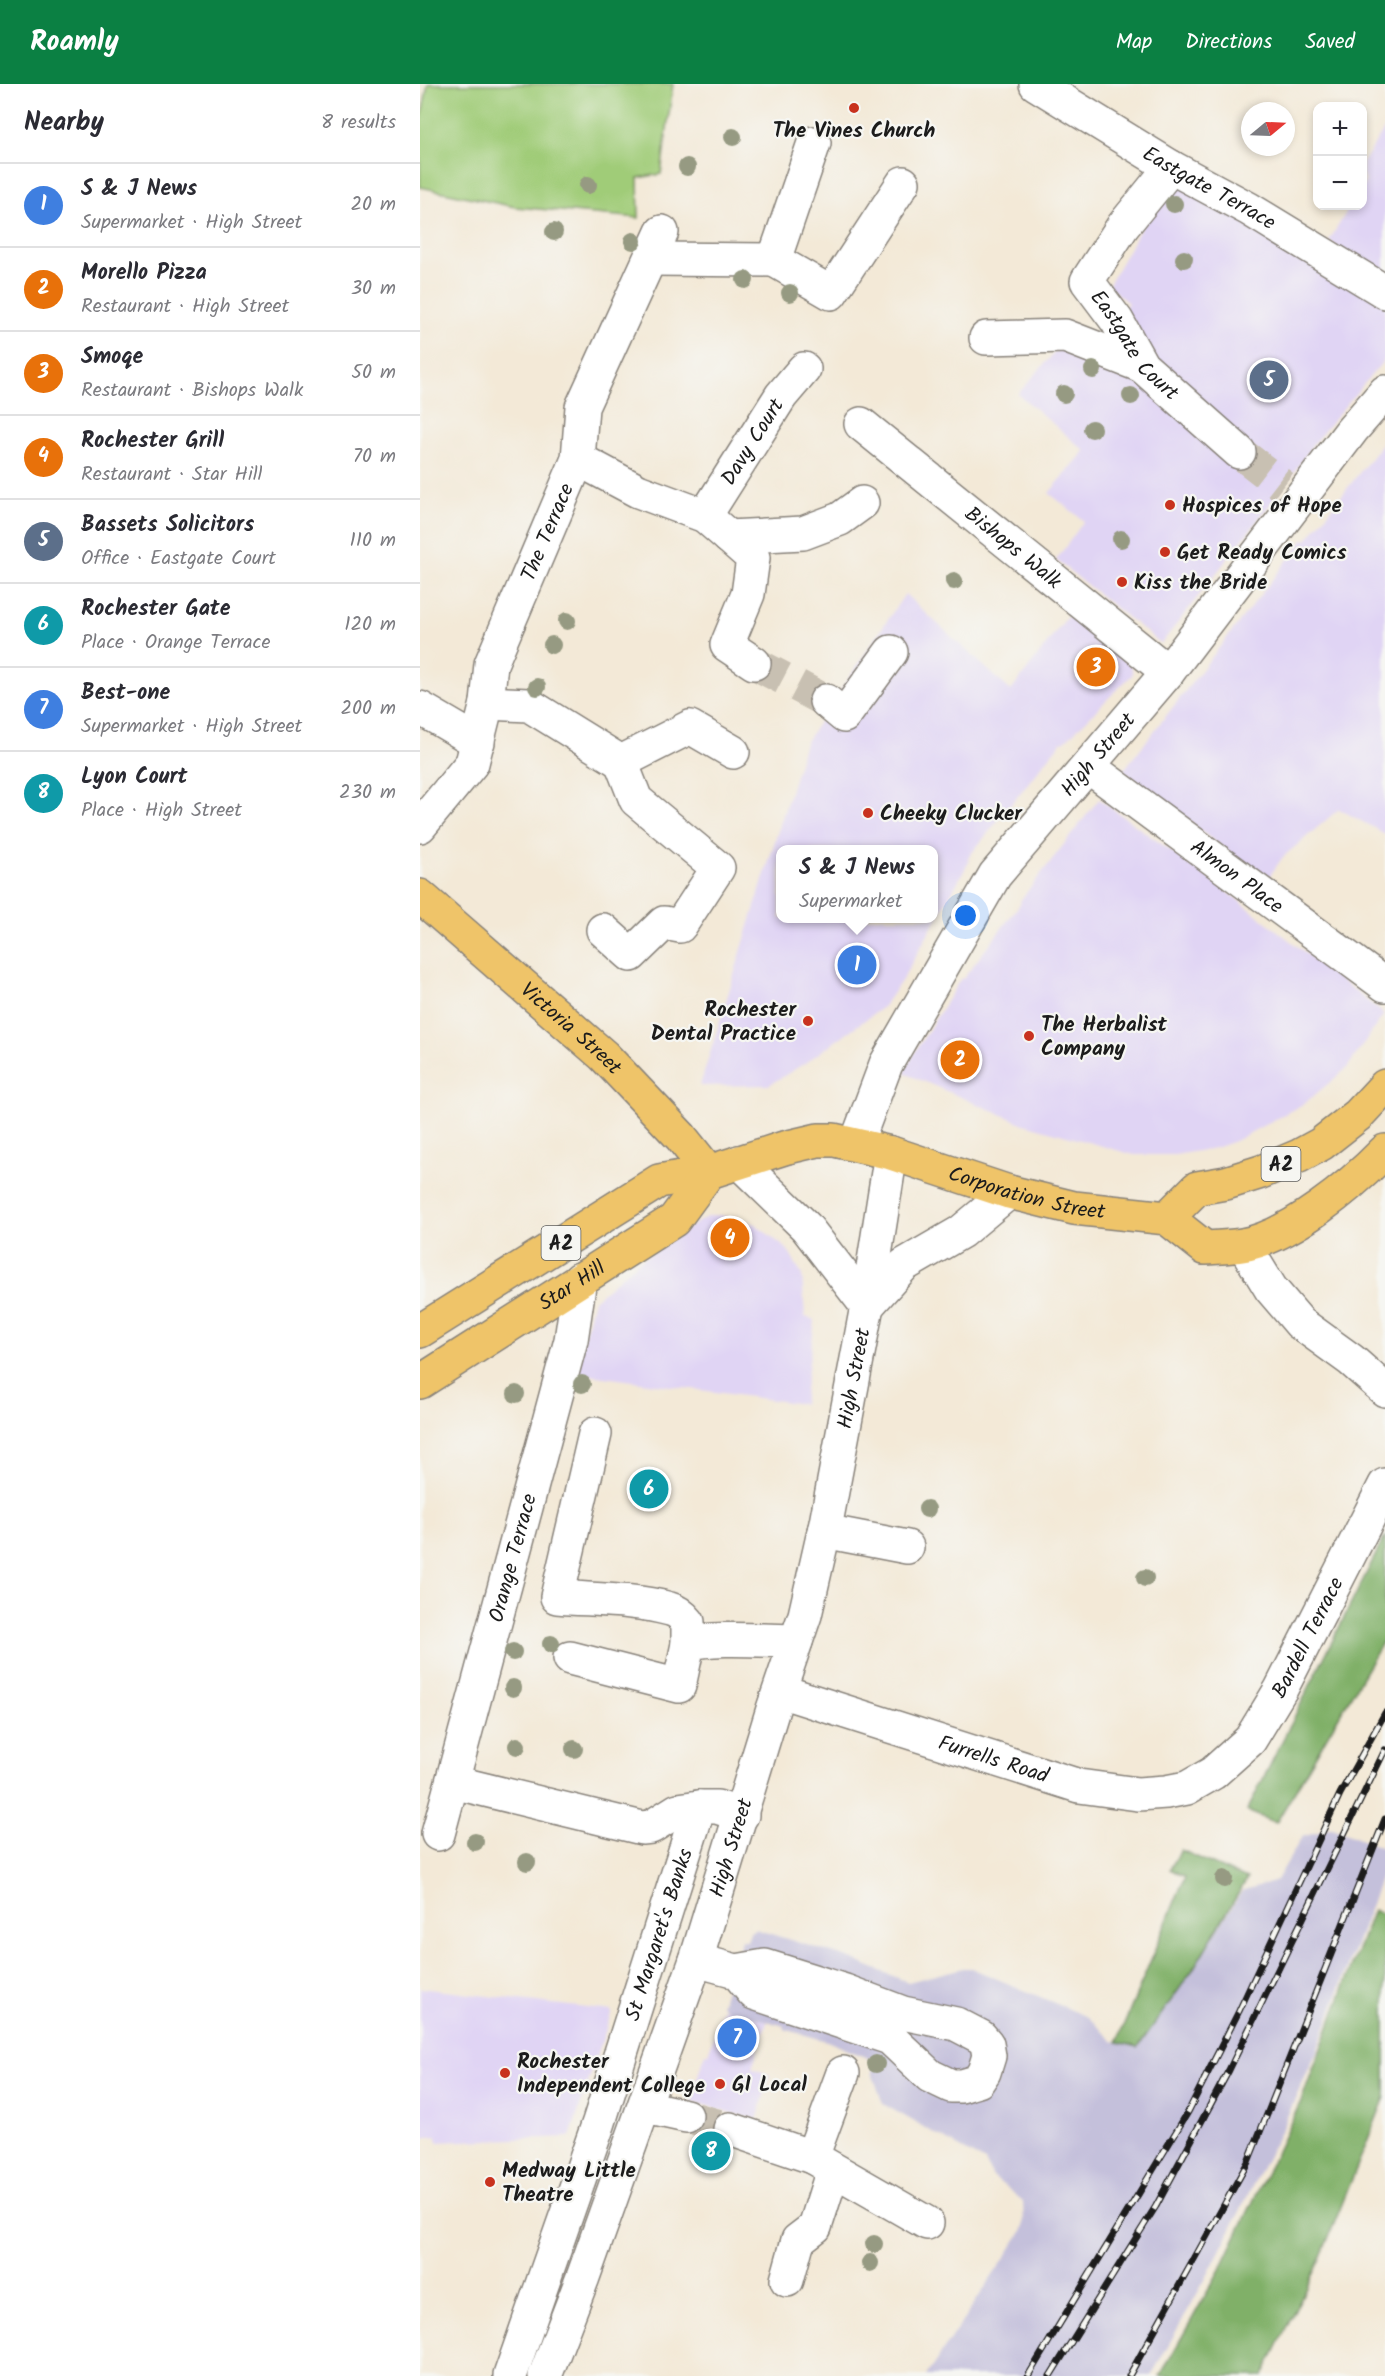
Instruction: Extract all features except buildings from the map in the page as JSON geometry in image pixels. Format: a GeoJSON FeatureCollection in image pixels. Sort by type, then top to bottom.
{"type":"FeatureCollection","features":[{"type":"Feature","properties":{"kind":"main road","name":"Victoria Street"},"geometry":{"type":"LineString","coordinates":[[420,896],[604,1056],[681,1137],[724,1167]]}},
{"type":"Feature","properties":{"kind":"main road","name":"A2"},"geometry":{"type":"LineString","coordinates":[[1167,1218],[1197,1188],[1226,1183],[1261,1172],[1321,1144],[1358,1115],[1385,1086]]}},
{"type":"Feature","properties":{"kind":"main road","name":"Star Hill"},"geometry":{"type":"LineString","coordinates":[[420,1331],[659,1181],[724,1167],[818,1140],[856,1144],[891,1153]]}},
{"type":"Feature","properties":{"kind":"main road"},"geometry":{"type":"LineString","coordinates":[[1167,1218],[1205,1248],[1244,1245],[1288,1228],[1306,1217],[1385,1151]]}},
{"type":"Feature","properties":{"kind":"main road","name":"Corporation Street"},"geometry":{"type":"LineString","coordinates":[[891,1153],[1009,1192],[1074,1208],[1167,1218]]}},
{"type":"Feature","properties":{"kind":"main road","name":"Star Hill"},"geometry":{"type":"LineString","coordinates":[[420,1382],[674,1220],[724,1167]]}},
{"type":"Feature","properties":{"kind":"street","name":"Eastgate Terrace"},"geometry":{"type":"LineString","coordinates":[[1036,84],[1171,167],[1249,209],[1385,292]]}},
{"type":"Feature","properties":{"kind":"street"},"geometry":{"type":"LineString","coordinates":[[814,143],[774,260],[831,293],[903,183]]}},
{"type":"Feature","properties":{"kind":"street","name":"Eastgate Court"},"geometry":{"type":"LineString","coordinates":[[1171,167],[1123,226],[1087,281],[1118,321],[1142,366],[1239,452]]}},
{"type":"Feature","properties":{"kind":"street","name":"The Terrace"},"geometry":{"type":"LineString","coordinates":[[420,826],[472,763],[487,703],[491,664],[578,459],[582,406],[656,245],[774,260]]}},
{"type":"Feature","properties":{"kind":"street"},"geometry":{"type":"LineString","coordinates":[[986,338],[1065,336],[1142,366]]}},
{"type":"Feature","properties":{"kind":"street","name":"Davy Court"},"geometry":{"type":"LineString","coordinates":[[705,516],[781,396],[804,369]]}},
{"type":"Feature","properties":{"kind":"street","name":"High Street"},"geometry":{"type":"LineString","coordinates":[[856,1144],[886,1064],[995,875],[1168,672],[1291,493],[1385,392]]}},
{"type":"Feature","properties":{"kind":"street","name":"Bishops Walk"},"geometry":{"type":"LineString","coordinates":[[861,424],[1168,672]]}},
{"type":"Feature","properties":{"kind":"street"},"geometry":{"type":"LineString","coordinates":[[578,459],[638,491],[705,516],[753,558],[748,594],[727,645],[753,663]]}},
{"type":"Feature","properties":{"kind":"street"},"geometry":{"type":"LineString","coordinates":[[729,537],[803,533],[840,519],[862,503]]}},
{"type":"Feature","properties":{"kind":"street"},"geometry":{"type":"LineString","coordinates":[[826,701],[844,716],[891,652]]}},
{"type":"Feature","properties":{"kind":"street"},"geometry":{"type":"LineString","coordinates":[[487,703],[529,705],[621,762],[636,800],[718,868],[680,926],[664,923],[631,956],[603,930]]}},
{"type":"Feature","properties":{"kind":"street"},"geometry":{"type":"LineString","coordinates":[[420,708],[478,742]]}},
{"type":"Feature","properties":{"kind":"street"},"geometry":{"type":"LineString","coordinates":[[621,762],[690,727],[733,752]]}},
{"type":"Feature","properties":{"kind":"street","name":"Almon Place"},"geometry":{"type":"LineString","coordinates":[[1089,767],[1385,985]]}},
{"type":"Feature","properties":{"kind":"street","name":"High Street"},"geometry":{"type":"LineString","coordinates":[[545,2376],[645,2107],[696,1960],[805,1615],[824,1531],[867,1306],[891,1153]]}},
{"type":"Feature","properties":{"kind":"street","name":"High Street"},"geometry":{"type":"LineString","coordinates":[[724,1167],[806,1227],[867,1306]]}},
{"type":"Feature","properties":{"kind":"street"},"geometry":{"type":"LineString","coordinates":[[867,1306],[904,1265],[961,1232],[1009,1192]]}},
{"type":"Feature","properties":{"kind":"street"},"geometry":{"type":"LineString","coordinates":[[1244,1245],[1271,1289],[1300,1323],[1351,1360],[1385,1390]]}},
{"type":"Feature","properties":{"kind":"street","name":"Orange Terrace"},"geometry":{"type":"LineString","coordinates":[[438,1834],[571,1340],[580,1279]]}},
{"type":"Feature","properties":{"kind":"street"},"geometry":{"type":"LineString","coordinates":[[570,1658],[680,1686],[688,1644],[688,1622],[681,1614],[671,1609],[644,1604],[557,1597],[596,1434]]}},
{"type":"Feature","properties":{"kind":"street","name":"Bardell Terrace"},"geometry":{"type":"LineString","coordinates":[[1208,1776],[1250,1740],[1281,1689],[1385,1485]]}},
{"type":"Feature","properties":{"kind":"street"},"geometry":{"type":"LineString","coordinates":[[824,1531],[908,1547]]}},
{"type":"Feature","properties":{"kind":"street"},"geometry":{"type":"LineString","coordinates":[[688,1644],[740,1640],[796,1641]]}},
{"type":"Feature","properties":{"kind":"street","name":"Furrells Road"},"geometry":{"type":"LineString","coordinates":[[780,1691],[1079,1786],[1138,1794],[1160,1793],[1187,1788],[1208,1776]]}},
{"type":"Feature","properties":{"kind":"street"},"geometry":{"type":"LineString","coordinates":[[461,1784],[642,1828],[651,1827],[678,1810],[699,1807],[717,1807],[742,1815]]}},
{"type":"Feature","properties":{"kind":"street","name":"St Margaret's Banks"},"geometry":{"type":"LineString","coordinates":[[510,2376],[599,2122],[699,1807]]}},
{"type":"Feature","properties":{"kind":"street"},"geometry":{"type":"LineString","coordinates":[[696,1960],[736,1971],[765,1966],[845,1991],[903,2013],[956,2024],[981,2037],[987,2043],[989,2056],[984,2072],[978,2081],[961,2086],[951,2086],[930,2076],[890,2038],[754,1993],[736,1971]]}},
{"type":"Feature","properties":{"kind":"street"},"geometry":{"type":"LineString","coordinates":[[788,2280],[798,2240],[815,2227],[823,2163],[843,2073]]}},
{"type":"Feature","properties":{"kind":"street"},"geometry":{"type":"LineString","coordinates":[[645,2107],[686,2116]]}},
{"type":"Feature","properties":{"kind":"street"},"geometry":{"type":"LineString","coordinates":[[730,2129],[823,2163],[927,2223]]}},
{"type":"Feature","properties":{"kind":"shaded area"},"geometry":{"type":"Polygon","coordinates":[[[1385,128],[1385,283],[1329,241],[1348,210],[1367,210],[1367,157],[1385,128]]]}},
{"type":"Feature","properties":{"kind":"shaded area"},"geometry":{"type":"Polygon","coordinates":[[[1170,177],[1385,302],[1385,359],[1312,445],[1289,480],[1161,644],[1056,560],[1084,521],[1049,493],[1085,451],[1018,394],[1063,343],[1083,357],[1128,303],[1108,286],[1170,177]]]}},
{"type":"Feature","properties":{"kind":"shaded area"},"geometry":{"type":"Polygon","coordinates":[[[1385,440],[1385,834],[1339,809],[1283,857],[1266,881],[1123,771],[1304,539],[1307,540],[1385,440]]]}},
{"type":"Feature","properties":{"kind":"shaded area"},"geometry":{"type":"Polygon","coordinates":[[[905,594],[1011,691],[1068,616],[1087,627],[1131,666],[1133,674],[1064,742],[1062,741],[967,859],[970,860],[938,916],[938,845],[776,845],[776,923],[934,923],[902,980],[883,1007],[805,1063],[769,1085],[700,1086],[805,743],[905,594]]]}},
{"type":"Feature","properties":{"kind":"shaded area"},"geometry":{"type":"Polygon","coordinates":[[[1099,799],[1233,896],[1384,1014],[1347,1068],[1305,1103],[1235,1141],[1215,1148],[1175,1155],[1134,1155],[1024,1124],[904,1073],[961,978],[963,979],[1099,799]]]}},
{"type":"Feature","properties":{"kind":"shaded area"},"geometry":{"type":"Polygon","coordinates":[[[719,1215],[755,1224],[787,1249],[802,1275],[805,1317],[815,1320],[803,1404],[574,1373],[594,1300],[637,1263],[671,1238],[707,1217],[719,1215]]]}},
{"type":"Feature","properties":{"kind":"shaded area"},"geometry":{"type":"Polygon","coordinates":[[[1332,1828],[1385,1849],[1385,1866],[1316,2053],[1282,2128],[1206,2278],[1151,2376],[926,2376],[1022,2232],[1023,2201],[993,2177],[985,2162],[883,2104],[873,2075],[872,2060],[827,2041],[784,2029],[784,2026],[726,2009],[721,2005],[742,1940],[747,1941],[750,1932],[755,1929],[848,1958],[908,1982],[971,1968],[1088,2017],[1113,2041],[1138,2047],[1192,1971],[1242,1891],[1277,1880],[1302,1837],[1332,1828]]]}},
{"type":"Feature","properties":{"kind":"shaded area","name":"Rochester Independent College"},"geometry":{"type":"Polygon","coordinates":[[[420,1988],[612,2011],[570,2137],[437,2142],[437,2136],[420,2138],[420,1988]]]}},
{"type":"Feature","properties":{"kind":"shaded area"},"geometry":{"type":"Polygon","coordinates":[[[723,2008],[767,2021],[752,2068],[770,2075],[757,2120],[690,2101],[705,2053],[708,2054],[723,2008]]]}},
{"type":"Feature","properties":{"kind":"green space"},"geometry":{"type":"Polygon","coordinates":[[[428,84],[673,84],[661,174],[638,178],[639,218],[515,207],[420,187],[420,126],[428,84]]]}},
{"type":"Feature","properties":{"kind":"green space"},"geometry":{"type":"Polygon","coordinates":[[[1385,1536],[1385,1638],[1276,1823],[1247,1811],[1385,1536]]]}},
{"type":"Feature","properties":{"kind":"green space"},"geometry":{"type":"Polygon","coordinates":[[[1181,1850],[1247,1879],[1192,1971],[1138,2047],[1117,2042],[1185,1877],[1170,1869],[1181,1850]]]}},
{"type":"Feature","properties":{"kind":"green space"},"geometry":{"type":"Polygon","coordinates":[[[1373,1910],[1385,1914],[1385,2097],[1320,2259],[1263,2376],[1160,2376],[1224,2262],[1301,2101],[1373,1910]]]}},
{"type":"Feature","properties":{"kind":"tunnel"},"geometry":{"type":"LineString","coordinates":[[1239,452],[1283,486]]}},
{"type":"Feature","properties":{"kind":"tunnel"},"geometry":{"type":"LineString","coordinates":[[754,663],[826,701]]}},
{"type":"Feature","properties":{"kind":"tunnel"},"geometry":{"type":"LineString","coordinates":[[686,2116],[730,2129]]}},
{"type":"Feature","properties":{"kind":"railway"},"geometry":{"type":"LineString","coordinates":[[1028,2376],[1188,2112],[1239,2011],[1340,1794],[1385,1713]]}},
{"type":"Feature","properties":{"kind":"railway"},"geometry":{"type":"LineString","coordinates":[[1050,2376],[1156,2206],[1229,2070],[1385,1750]]}},
{"type":"Feature","properties":{"kind":"railway"},"geometry":{"type":"LineString","coordinates":[[1129,2376],[1248,2162],[1385,1819]]}},
{"type":"Feature","properties":{"kind":"place","name":"The Vines Church"},"geometry":{"type":"Point","coordinates":[854,108]}},
{"type":"Feature","properties":{"kind":"place","name":"Bassets Solicitors"},"geometry":{"type":"Point","coordinates":[1269,380]}},
{"type":"Feature","properties":{"kind":"place","name":"Hospices of Hope"},"geometry":{"type":"Point","coordinates":[1170,505]}},
{"type":"Feature","properties":{"kind":"place","name":"Get Ready Comics"},"geometry":{"type":"Point","coordinates":[1165,552]}},
{"type":"Feature","properties":{"kind":"place","name":"Kiss the Bride"},"geometry":{"type":"Point","coordinates":[1122,582]}},
{"type":"Feature","properties":{"kind":"place","name":"Smoqe"},"geometry":{"type":"Point","coordinates":[1096,667]}},
{"type":"Feature","properties":{"kind":"place","name":"Cheeky Clucker"},"geometry":{"type":"Point","coordinates":[868,813]}},
{"type":"Feature","properties":{"kind":"place","name":"S & J News"},"geometry":{"type":"Point","coordinates":[857,965]}},
{"type":"Feature","properties":{"kind":"place","name":"Rochester Dental Practice"},"geometry":{"type":"Point","coordinates":[808,1021]}},
{"type":"Feature","properties":{"kind":"place","name":"The Herbalist Company"},"geometry":{"type":"Point","coordinates":[1029,1036]}},
{"type":"Feature","properties":{"kind":"place","name":"Morello Pizza"},"geometry":{"type":"Point","coordinates":[960,1060]}},
{"type":"Feature","properties":{"kind":"place","name":"Rochester Grill"},"geometry":{"type":"Point","coordinates":[730,1238]}},
{"type":"Feature","properties":{"kind":"place","name":"Rochester Gate"},"geometry":{"type":"Point","coordinates":[649,1489]}},
{"type":"Feature","properties":{"kind":"place","name":"Best-one"},"geometry":{"type":"Point","coordinates":[737,2038]}},
{"type":"Feature","properties":{"kind":"place","name":"Rochester Independent College"},"geometry":{"type":"Point","coordinates":[505,2073]}},
{"type":"Feature","properties":{"kind":"place","name":"GI Local"},"geometry":{"type":"Point","coordinates":[720,2084]}},
{"type":"Feature","properties":{"kind":"place","name":"Lyon Court"},"geometry":{"type":"Point","coordinates":[711,2151]}},
{"type":"Feature","properties":{"kind":"place","name":"Medway Little Theatre"},"geometry":{"type":"Point","coordinates":[490,2182]}}]}
